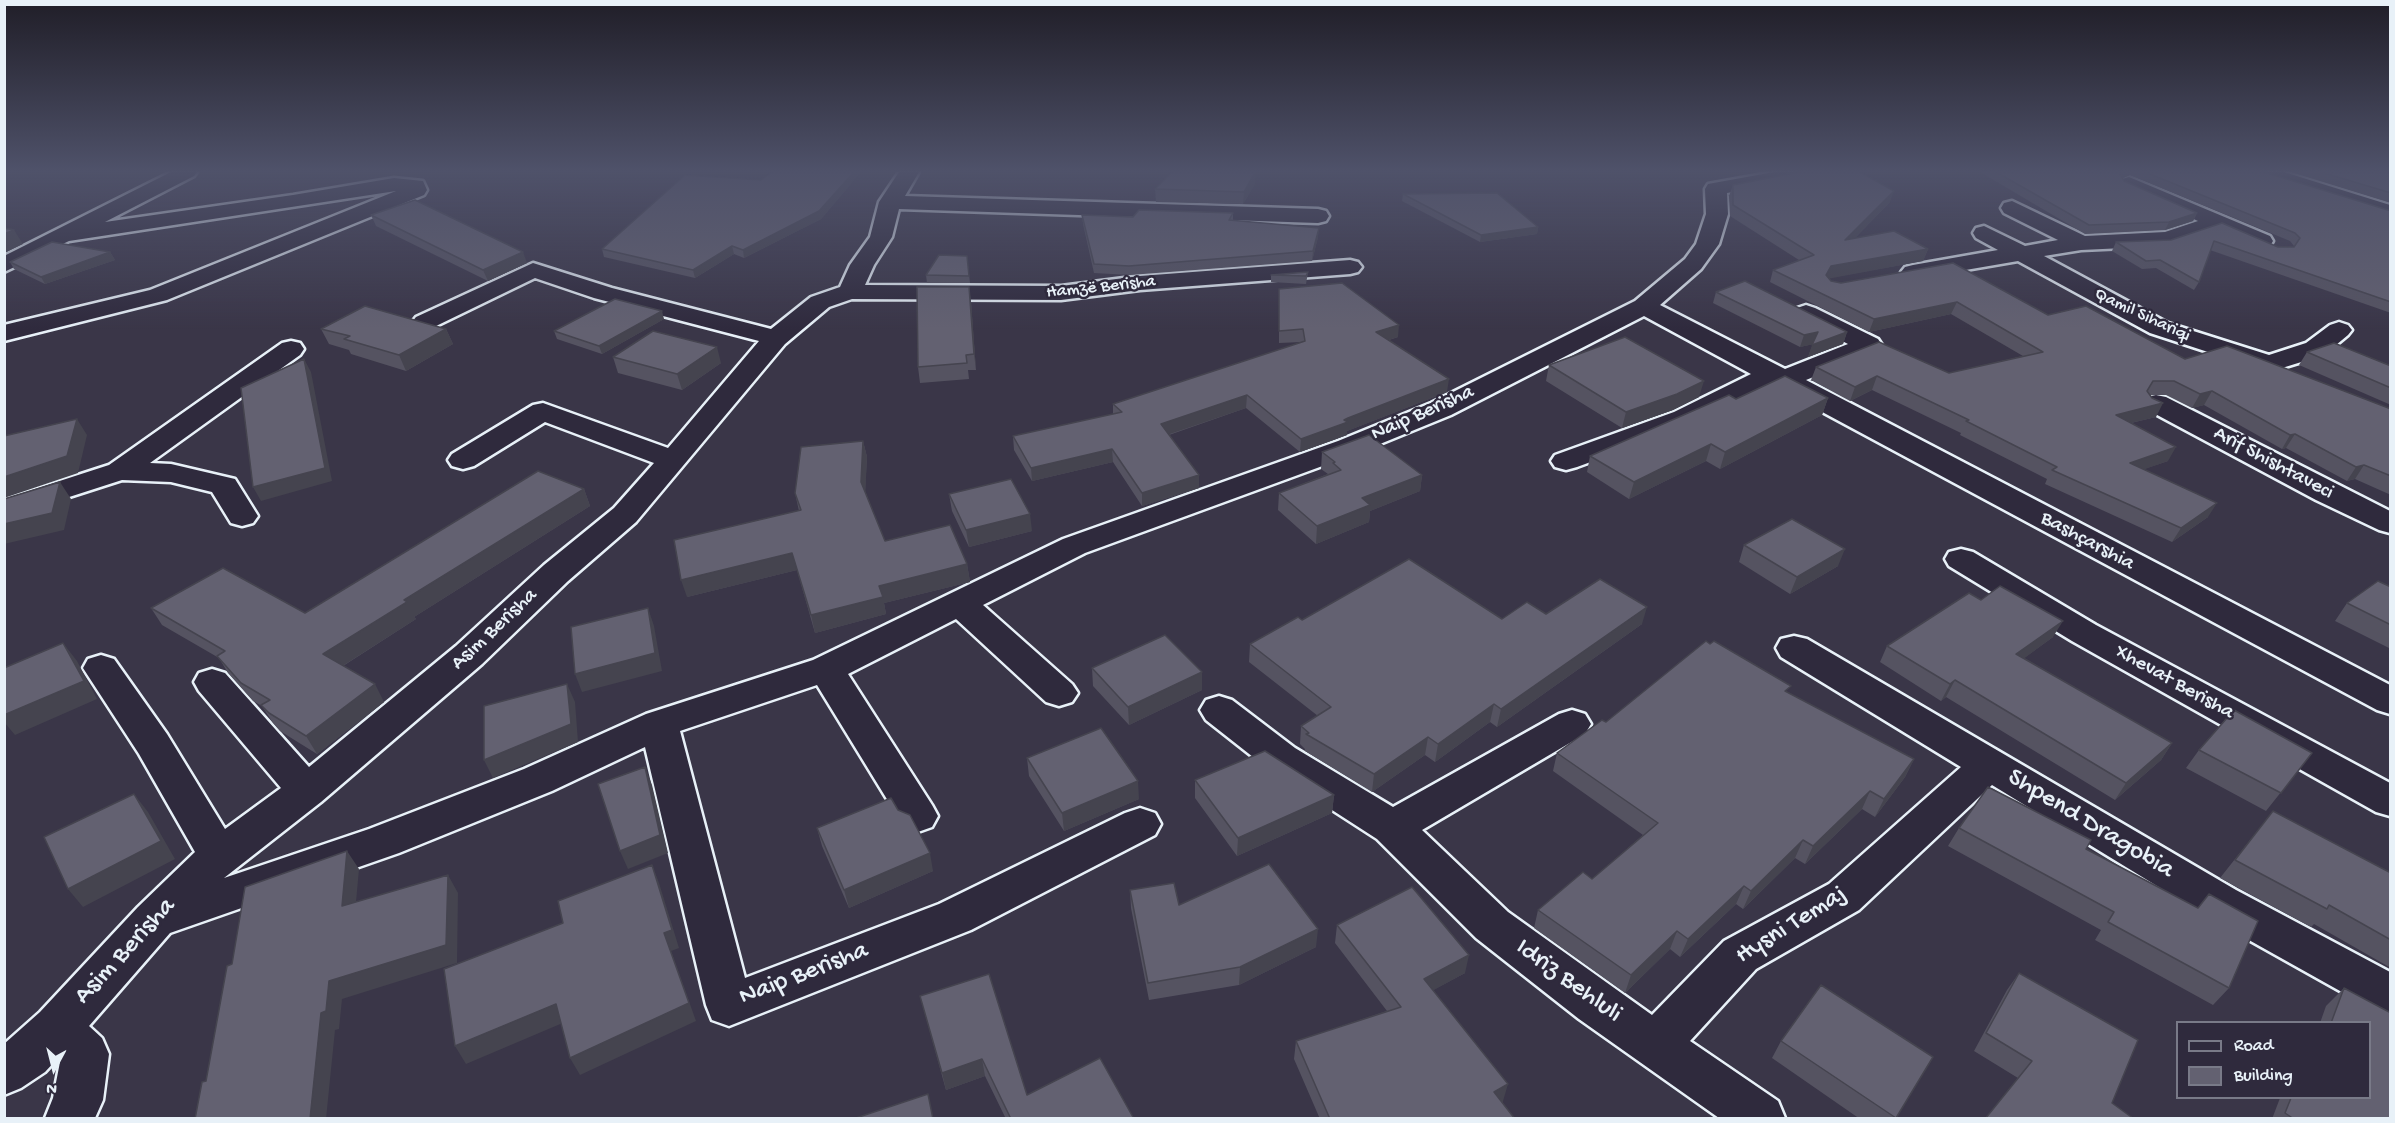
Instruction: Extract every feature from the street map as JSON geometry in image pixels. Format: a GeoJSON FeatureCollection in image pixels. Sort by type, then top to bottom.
{"type":"FeatureCollection","features":[{"type":"Feature","properties":{"kind":"street"},"geometry":{"type":"LineString","coordinates":[[4,265],[84,224]]}},
{"type":"Feature","properties":{"kind":"street"},"geometry":{"type":"LineString","coordinates":[[63,235],[137,224]]}},
{"type":"Feature","properties":{"kind":"street"},"geometry":{"type":"LineString","coordinates":[[4,333],[158,295],[334,224]]}},
{"type":"Feature","properties":{"kind":"street"},"geometry":{"type":"LineString","coordinates":[[850,292],[862,265],[880,237],[884,224]]}},
{"type":"Feature","properties":{"kind":"street","name":"Naip Berisha"},"geometry":{"type":"LineString","coordinates":[[154,920],[384,841],[538,780],[659,724],[826,669],[1074,546],[1270,476],[1441,408],[1644,306],[1693,264],[1707,244],[1713,224]]}},
{"type":"Feature","properties":{"kind":"street"},"geometry":{"type":"LineString","coordinates":[[2044,224],[2080,243]]}},
{"type":"Feature","properties":{"kind":"street"},"geometry":{"type":"LineString","coordinates":[[1893,276],[2080,243],[2167,239],[2211,224]]}},
{"type":"Feature","properties":{"kind":"street"},"geometry":{"type":"LineString","coordinates":[[2224,224],[2281,248]]}},
{"type":"Feature","properties":{"kind":"street","name":"Qamil Sihariqi"},"geometry":{"type":"LineString","coordinates":[[1984,233],[2159,328],[2270,364],[2302,379]]}},
{"type":"Feature","properties":{"kind":"street","name":"Hamzë Berisha"},"geometry":{"type":"LineString","coordinates":[[850,292],[1061,293],[1140,283],[1350,267]]}},
{"type":"Feature","properties":{"kind":"street"},"geometry":{"type":"LineString","coordinates":[[425,322],[533,270],[603,293],[776,338]]}},
{"type":"Feature","properties":{"kind":"street","name":"Asim Berisha"},"geometry":{"type":"LineString","coordinates":[[4,1072],[28,1056],[57,1027],[154,920],[219,856],[308,791],[469,655],[556,573],[625,515],[776,338],[820,302],[850,292]]}},
{"type":"Feature","properties":{"kind":"street"},"geometry":{"type":"LineString","coordinates":[[1566,461],[1684,418],[1780,376],[1869,345],[1783,302]]}},
{"type":"Feature","properties":{"kind":"street","name":"Bashçarshia"},"geometry":{"type":"LineString","coordinates":[[1644,306],[2391,701]]}},
{"type":"Feature","properties":{"kind":"street"},"geometry":{"type":"LineString","coordinates":[[2270,364],[2315,350],[2338,330]]}},
{"type":"Feature","properties":{"kind":"street"},"geometry":{"type":"LineString","coordinates":[[4,509],[120,471],[291,349]]}},
{"type":"Feature","properties":{"kind":"street","name":"Arif Shishtaveci"},"geometry":{"type":"LineString","coordinates":[[2156,403],[2327,493],[2391,523]]}},
{"type":"Feature","properties":{"kind":"street"},"geometry":{"type":"LineString","coordinates":[[463,460],[543,411],[673,460]]}},
{"type":"Feature","properties":{"kind":"street"},"geometry":{"type":"LineString","coordinates":[[120,471],[171,473],[224,485],[242,516]]}},
{"type":"Feature","properties":{"kind":"street","name":"Xhevat Berisha"},"geometry":{"type":"LineString","coordinates":[[1961,559],[2084,633],[2391,801]]}},
{"type":"Feature","properties":{"kind":"street"},"geometry":{"type":"LineString","coordinates":[[960,603],[1059,693]]}},
{"type":"Feature","properties":{"kind":"street","name":"Shpend Dragobia"},"geometry":{"type":"LineString","coordinates":[[1794,648],[2221,903],[2391,995]]}},
{"type":"Feature","properties":{"kind":"street"},"geometry":{"type":"LineString","coordinates":[[101,668],[153,744],[219,856]]}},
{"type":"Feature","properties":{"kind":"street"},"geometry":{"type":"LineString","coordinates":[[826,669],[918,816]]}},
{"type":"Feature","properties":{"kind":"street"},"geometry":{"type":"LineString","coordinates":[[212,682],[308,791]]}},
{"type":"Feature","properties":{"kind":"street","name":"Idriz Behluli"},"geometry":{"type":"LineString","coordinates":[[1219,710],[1281,758],[1392,828],[1492,925],[1596,1004],[1760,1119]]}},
{"type":"Feature","properties":{"kind":"street","name":"Naip Berisha"},"geometry":{"type":"LineString","coordinates":[[659,724],[729,1005],[955,917],[1140,824]]}},
{"type":"Feature","properties":{"kind":"street"},"geometry":{"type":"LineString","coordinates":[[1392,828],[1572,724]]}},
{"type":"Feature","properties":{"kind":"street","name":"Hysni Temaj"},"geometry":{"type":"LineString","coordinates":[[1655,1045],[1740,955],[1844,897],[1989,765]]}},
{"type":"Feature","properties":{"kind":"street"},"geometry":{"type":"LineString","coordinates":[[57,1027],[85,1054],[78,1100],[70,1119]]}},
{"type":"Feature","properties":{"kind":"building"},"geometry":{"type":"Polygon","coordinates":[[[390,224],[466,224],[523,252],[483,270],[390,224]]]}},
{"type":"Feature","properties":{"kind":"building"},"geometry":{"type":"Polygon","coordinates":[[[630,224],[793,224],[743,250],[732,246],[693,270],[602,249],[630,224]]]}},
{"type":"Feature","properties":{"kind":"building"},"geometry":{"type":"Polygon","coordinates":[[[1084,224],[1279,224],[1319,228],[1313,251],[1129,266],[1094,264],[1084,224]]]}},
{"type":"Feature","properties":{"kind":"building"},"geometry":{"type":"Polygon","coordinates":[[[1461,224],[1535,224],[1538,227],[1481,235],[1461,224]]]}},
{"type":"Feature","properties":{"kind":"building"},"geometry":{"type":"Polygon","coordinates":[[[1764,224],[1861,224],[1845,240],[1894,231],[1928,249],[1831,266],[1826,275],[1831,281],[1841,283],[1953,263],[2048,315],[2086,306],[2185,359],[2227,346],[2391,409],[2391,476],[2364,465],[2356,467],[2295,434],[2290,435],[2212,391],[2200,394],[2174,381],[2153,381],[2147,391],[2152,398],[2163,403],[2116,415],[2176,447],[2130,463],[2217,503],[2181,528],[2052,470],[2057,467],[1966,421],[1969,420],[1877,376],[1855,387],[1816,367],[1879,342],[1949,373],[2043,352],[1957,302],[1874,319],[1773,270],[1814,255],[1764,224]]]}},
{"type":"Feature","properties":{"kind":"building"},"geometry":{"type":"Polygon","coordinates":[[[2218,224],[2225,224],[2278,247],[2294,247],[2300,238],[2295,233],[2274,224],[2391,224],[2391,302],[2214,241],[2199,282],[2160,260],[2146,261],[2116,242],[2171,240],[2218,224]]]}},
{"type":"Feature","properties":{"kind":"building"},"geometry":{"type":"Polygon","coordinates":[[[4,228],[14,230],[4,234],[4,228]]]}},
{"type":"Feature","properties":{"kind":"building"},"geometry":{"type":"Polygon","coordinates":[[[52,242],[110,252],[41,277],[10,262],[52,242]]]}},
{"type":"Feature","properties":{"kind":"building"},"geometry":{"type":"Polygon","coordinates":[[[939,255],[967,256],[969,276],[926,275],[939,255]]]}},
{"type":"Feature","properties":{"kind":"building"},"geometry":{"type":"Polygon","coordinates":[[[1308,272],[1306,276],[1271,275],[1308,272]]]}},
{"type":"Feature","properties":{"kind":"building"},"geometry":{"type":"Polygon","coordinates":[[[1745,281],[1847,332],[1812,345],[1818,332],[1804,335],[1716,292],[1745,281]]]}},
{"type":"Feature","properties":{"kind":"building"},"geometry":{"type":"Polygon","coordinates":[[[1342,283],[1399,325],[1376,332],[1449,379],[1344,420],[1348,422],[1301,439],[1247,395],[1161,424],[1199,475],[1142,493],[1112,449],[1031,468],[1013,436],[1122,412],[1113,404],[1305,341],[1303,329],[1279,331],[1279,289],[1342,283]]]}},
{"type":"Feature","properties":{"kind":"building"},"geometry":{"type":"Polygon","coordinates":[[[917,287],[969,287],[974,354],[966,355],[967,363],[918,367],[917,287]]]}},
{"type":"Feature","properties":{"kind":"building"},"geometry":{"type":"Polygon","coordinates":[[[615,299],[662,311],[599,346],[554,331],[615,299]]]}},
{"type":"Feature","properties":{"kind":"building"},"geometry":{"type":"Polygon","coordinates":[[[365,306],[446,329],[399,355],[344,339],[350,336],[321,329],[365,306]]]}},
{"type":"Feature","properties":{"kind":"building"},"geometry":{"type":"Polygon","coordinates":[[[653,331],[717,347],[677,374],[613,357],[653,331]]]}},
{"type":"Feature","properties":{"kind":"building"},"geometry":{"type":"Polygon","coordinates":[[[1625,337],[1704,381],[1677,394],[1626,412],[1549,365],[1625,337]]]}},
{"type":"Feature","properties":{"kind":"building"},"geometry":{"type":"Polygon","coordinates":[[[2334,343],[2391,366],[2391,388],[2307,352],[2334,343]]]}},
{"type":"Feature","properties":{"kind":"building"},"geometry":{"type":"Polygon","coordinates":[[[304,359],[325,468],[253,487],[241,388],[304,359]]]}},
{"type":"Feature","properties":{"kind":"building"},"geometry":{"type":"Polygon","coordinates":[[[1785,376],[1828,398],[1725,452],[1711,444],[1634,482],[1590,456],[1729,395],[1736,399],[1785,376]]]}},
{"type":"Feature","properties":{"kind":"building"},"geometry":{"type":"Polygon","coordinates":[[[77,419],[67,456],[4,477],[4,436],[77,419]]]}},
{"type":"Feature","properties":{"kind":"building"},"geometry":{"type":"Polygon","coordinates":[[[1369,435],[1422,475],[1362,498],[1370,505],[1317,526],[1279,493],[1341,470],[1322,452],[1369,435]]]}},
{"type":"Feature","properties":{"kind":"building"},"geometry":{"type":"Polygon","coordinates":[[[863,441],[861,482],[885,541],[950,525],[967,564],[879,586],[883,597],[811,615],[792,553],[681,580],[674,540],[801,510],[795,493],[801,447],[863,441]]]}},
{"type":"Feature","properties":{"kind":"building"},"geometry":{"type":"Polygon","coordinates":[[[538,471],[584,489],[404,600],[407,602],[323,654],[375,684],[306,736],[269,713],[261,705],[270,700],[241,683],[217,656],[225,651],[151,608],[223,568],[305,613],[538,471]]]}},
{"type":"Feature","properties":{"kind":"building"},"geometry":{"type":"Polygon","coordinates":[[[1011,479],[1030,514],[966,530],[949,494],[1011,479]]]}},
{"type":"Feature","properties":{"kind":"building"},"geometry":{"type":"Polygon","coordinates":[[[60,482],[52,513],[4,524],[4,499],[60,482]]]}},
{"type":"Feature","properties":{"kind":"building"},"geometry":{"type":"Polygon","coordinates":[[[1792,519],[1845,549],[1797,577],[1744,545],[1792,519]]]}},
{"type":"Feature","properties":{"kind":"building"},"geometry":{"type":"Polygon","coordinates":[[[1409,559],[1502,619],[1527,602],[1546,614],[1600,579],[1647,607],[1501,709],[1494,704],[1438,744],[1428,737],[1374,774],[1306,734],[1309,733],[1301,726],[1331,707],[1250,644],[1298,617],[1302,620],[1409,559]]]}},
{"type":"Feature","properties":{"kind":"building"},"geometry":{"type":"Polygon","coordinates":[[[2378,581],[2391,587],[2391,625],[2347,603],[2378,581]]]}},
{"type":"Feature","properties":{"kind":"building"},"geometry":{"type":"Polygon","coordinates":[[[2000,586],[2063,621],[2016,654],[2172,743],[2126,783],[1955,680],[1950,684],[1887,646],[1969,593],[1981,600],[2000,586]]]}},
{"type":"Feature","properties":{"kind":"building"},"geometry":{"type":"Polygon","coordinates":[[[648,608],[655,653],[575,674],[571,627],[648,608]]]}},
{"type":"Feature","properties":{"kind":"building"},"geometry":{"type":"Polygon","coordinates":[[[1165,635],[1202,672],[1128,707],[1092,668],[1165,635]]]}},
{"type":"Feature","properties":{"kind":"building"},"geometry":{"type":"Polygon","coordinates":[[[1706,641],[1710,644],[1714,641],[1791,686],[1785,691],[1914,759],[1884,799],[1870,791],[1813,846],[1803,840],[1751,891],[1744,886],[1688,939],[1677,931],[1631,975],[1538,910],[1583,872],[1592,879],[1658,823],[1557,753],[1602,720],[1606,722],[1706,641]]]}},
{"type":"Feature","properties":{"kind":"building"},"geometry":{"type":"Polygon","coordinates":[[[63,643],[84,681],[4,715],[4,668],[63,643]]]}},
{"type":"Feature","properties":{"kind":"building"},"geometry":{"type":"Polygon","coordinates":[[[567,684],[571,724],[484,760],[484,706],[567,684]]]}},
{"type":"Feature","properties":{"kind":"building"},"geometry":{"type":"Polygon","coordinates":[[[2234,710],[2312,753],[2281,793],[2199,750],[2234,710]]]}},
{"type":"Feature","properties":{"kind":"building"},"geometry":{"type":"Polygon","coordinates":[[[1101,728],[1138,781],[1062,813],[1027,758],[1101,728]]]}},
{"type":"Feature","properties":{"kind":"building"},"geometry":{"type":"Polygon","coordinates":[[[1265,751],[1334,795],[1238,838],[1195,780],[1265,751]]]}},
{"type":"Feature","properties":{"kind":"building"},"geometry":{"type":"Polygon","coordinates":[[[645,767],[660,835],[620,851],[598,784],[645,767]]]}},
{"type":"Feature","properties":{"kind":"building"},"geometry":{"type":"Polygon","coordinates":[[[1988,787],[2091,840],[2086,849],[2198,908],[2209,894],[2258,921],[2229,988],[2108,922],[2114,912],[1959,828],[1988,787]]]}},
{"type":"Feature","properties":{"kind":"building"},"geometry":{"type":"Polygon","coordinates":[[[134,794],[161,841],[68,889],[44,837],[134,794]]]}},
{"type":"Feature","properties":{"kind":"building"},"geometry":{"type":"Polygon","coordinates":[[[891,798],[898,810],[910,815],[930,853],[844,890],[817,828],[891,798]]]}},
{"type":"Feature","properties":{"kind":"building"},"geometry":{"type":"Polygon","coordinates":[[[2273,811],[2391,873],[2391,940],[2329,905],[2327,909],[2235,860],[2273,811]]]}},
{"type":"Feature","properties":{"kind":"building"},"geometry":{"type":"Polygon","coordinates":[[[347,851],[342,906],[448,875],[446,945],[329,981],[326,1011],[321,1013],[310,1119],[195,1119],[202,1082],[206,1081],[227,966],[232,964],[245,887],[347,851]]]}},
{"type":"Feature","properties":{"kind":"building"},"geometry":{"type":"Polygon","coordinates":[[[1269,864],[1318,929],[1240,967],[1148,983],[1130,890],[1174,883],[1179,905],[1269,864]]]}},
{"type":"Feature","properties":{"kind":"building"},"geometry":{"type":"Polygon","coordinates":[[[652,865],[672,930],[664,933],[689,1003],[570,1058],[556,1004],[455,1046],[444,969],[563,923],[558,901],[652,865]]]}},
{"type":"Feature","properties":{"kind":"building"},"geometry":{"type":"Polygon","coordinates":[[[1412,887],[1469,955],[1424,979],[1508,1084],[1494,1092],[1515,1119],[1330,1119],[1296,1041],[1401,1007],[1337,925],[1412,887]]]}},
{"type":"Feature","properties":{"kind":"building"},"geometry":{"type":"Polygon","coordinates":[[[2019,973],[2138,1040],[2112,1103],[2134,1119],[1985,1119],[2032,1061],[1986,1033],[2019,973]]]}},
{"type":"Feature","properties":{"kind":"building"},"geometry":{"type":"Polygon","coordinates":[[[989,974],[1027,1095],[1100,1058],[1134,1119],[1011,1119],[982,1059],[942,1073],[920,996],[989,974]]]}},
{"type":"Feature","properties":{"kind":"building"},"geometry":{"type":"Polygon","coordinates":[[[1821,985],[1933,1057],[1896,1118],[1781,1041],[1821,985]]]}},
{"type":"Feature","properties":{"kind":"building"},"geometry":{"type":"Polygon","coordinates":[[[2344,988],[2391,1013],[2391,1119],[2294,1119],[2285,1113],[2291,1099],[2371,1099],[2371,1021],[2332,1021],[2344,988]]]}},
{"type":"Feature","properties":{"kind":"building"},"geometry":{"type":"Polygon","coordinates":[[[928,1094],[933,1119],[853,1119],[928,1094]]]}}]}
